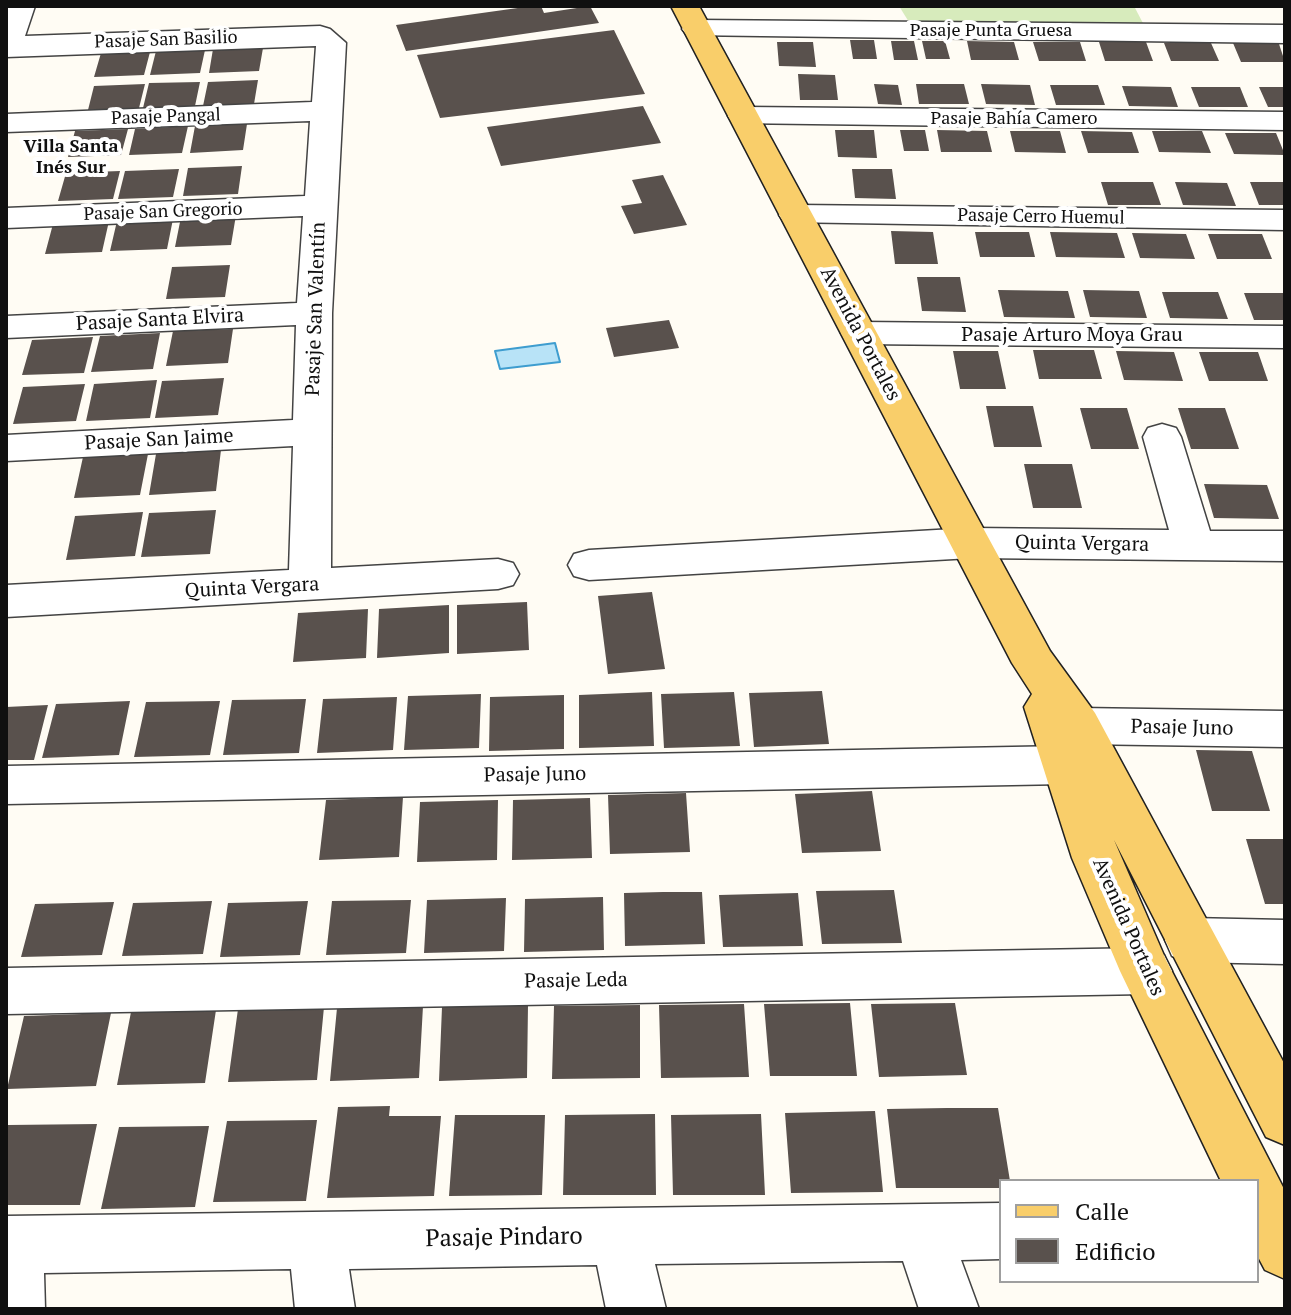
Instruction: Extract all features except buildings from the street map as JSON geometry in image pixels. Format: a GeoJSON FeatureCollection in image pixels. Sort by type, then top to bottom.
{"type":"FeatureCollection","features":[{"type":"Feature","properties":{"kind":"main road","name":"Avenida Portales"},"geometry":{"type":"LineString","coordinates":[[691,17],[1034,663],[1072,745],[1190,940],[1285,1119]]}},
{"type":"Feature","properties":{"kind":"main road","name":"Avenida Portales"},"geometry":{"type":"LineString","coordinates":[[1072,745],[1096,858],[1146,971],[1246,1179]]}},
{"type":"Feature","properties":{"kind":"street"},"geometry":{"type":"LineString","coordinates":[[1146,6],[1160,33]]}},
{"type":"Feature","properties":{"kind":"street"},"geometry":{"type":"LineString","coordinates":[[6,47],[15,11]]}},
{"type":"Feature","properties":{"kind":"street","name":"Pasaje Punta Gruesa"},"geometry":{"type":"LineString","coordinates":[[691,17],[897,18],[1160,33],[1285,34]]}},
{"type":"Feature","properties":{"kind":"street","name":"Pasaje San Basilio"},"geometry":{"type":"LineString","coordinates":[[6,47],[313,34],[325,37]]}},
{"type":"Feature","properties":{"kind":"street","name":"Pasaje San Valentín"},"geometry":{"type":"LineString","coordinates":[[310,584],[314,313],[331,43],[325,37]]}},
{"type":"Feature","properties":{"kind":"street","name":"Pasaje Pangal"},"geometry":{"type":"LineString","coordinates":[[6,123],[327,111]]}},
{"type":"Feature","properties":{"kind":"street","name":"Pasaje Bahía Camero"},"geometry":{"type":"LineString","coordinates":[[744,116],[1285,121]]}},
{"type":"Feature","properties":{"kind":"street","name":"Pasaje San Gregorio"},"geometry":{"type":"LineString","coordinates":[[6,218],[320,205]]}},
{"type":"Feature","properties":{"kind":"street","name":"Pasaje Cerro Huemul"},"geometry":{"type":"LineString","coordinates":[[796,215],[1285,220]]}},
{"type":"Feature","properties":{"kind":"street","name":"Pasaje Santa Elvira"},"geometry":{"type":"LineString","coordinates":[[6,327],[314,313]]}},
{"type":"Feature","properties":{"kind":"street","name":"Pasaje Arturo Moya Grau"},"geometry":{"type":"LineString","coordinates":[[859,333],[1285,337]]}},
{"type":"Feature","properties":{"kind":"street","name":"Pasaje San Jaime"},"geometry":{"type":"LineString","coordinates":[[6,448],[313,432]]}},
{"type":"Feature","properties":{"kind":"street"},"geometry":{"type":"LineString","coordinates":[[1162,437],[1194,545]]}},
{"type":"Feature","properties":{"kind":"street","name":"Quinta Vergara"},"geometry":{"type":"LineString","coordinates":[[589,565],[971,543],[1285,546]]}},
{"type":"Feature","properties":{"kind":"street","name":"Quinta Vergara"},"geometry":{"type":"LineString","coordinates":[[6,601],[498,574]]}},
{"type":"Feature","properties":{"kind":"street","name":"Pasaje Juno"},"geometry":{"type":"LineString","coordinates":[[6,785],[1072,745],[1285,729]]}},
{"type":"Feature","properties":{"kind":"street"},"geometry":{"type":"LineString","coordinates":[[1190,940],[1285,942]]}},
{"type":"Feature","properties":{"kind":"street","name":"Pasaje Leda"},"geometry":{"type":"LineString","coordinates":[[6,991],[1146,971]]}},
{"type":"Feature","properties":{"kind":"street","name":"Pasaje Pindaro"},"geometry":{"type":"LineString","coordinates":[[10,1245],[999,1231]]}},
{"type":"Feature","properties":{"kind":"street"},"geometry":{"type":"LineString","coordinates":[[922,1232],[949,1309]]}},
{"type":"Feature","properties":{"kind":"street"},"geometry":{"type":"LineString","coordinates":[[619,1237],[636,1309]]}},
{"type":"Feature","properties":{"kind":"street"},"geometry":{"type":"LineString","coordinates":[[317,1241],[325,1309]]}},
{"type":"Feature","properties":{"kind":"street"},"geometry":{"type":"LineString","coordinates":[[10,1245],[15,1309]]}},
{"type":"Feature","properties":{"kind":"green space"},"geometry":{"type":"Polygon","coordinates":[[[899,6],[1134,6],[1146,29],[912,27],[899,6]]]}},
{"type":"Feature","properties":{"kind":"water"},"geometry":{"type":"Polygon","coordinates":[[[555,343],[560,362],[500,369],[495,351],[555,343]]]}},
{"type":"Feature","properties":{"kind":"district","name":"Villa Santa Inés Sur"},"geometry":{"type":"Point","coordinates":[71,157]}}]}
